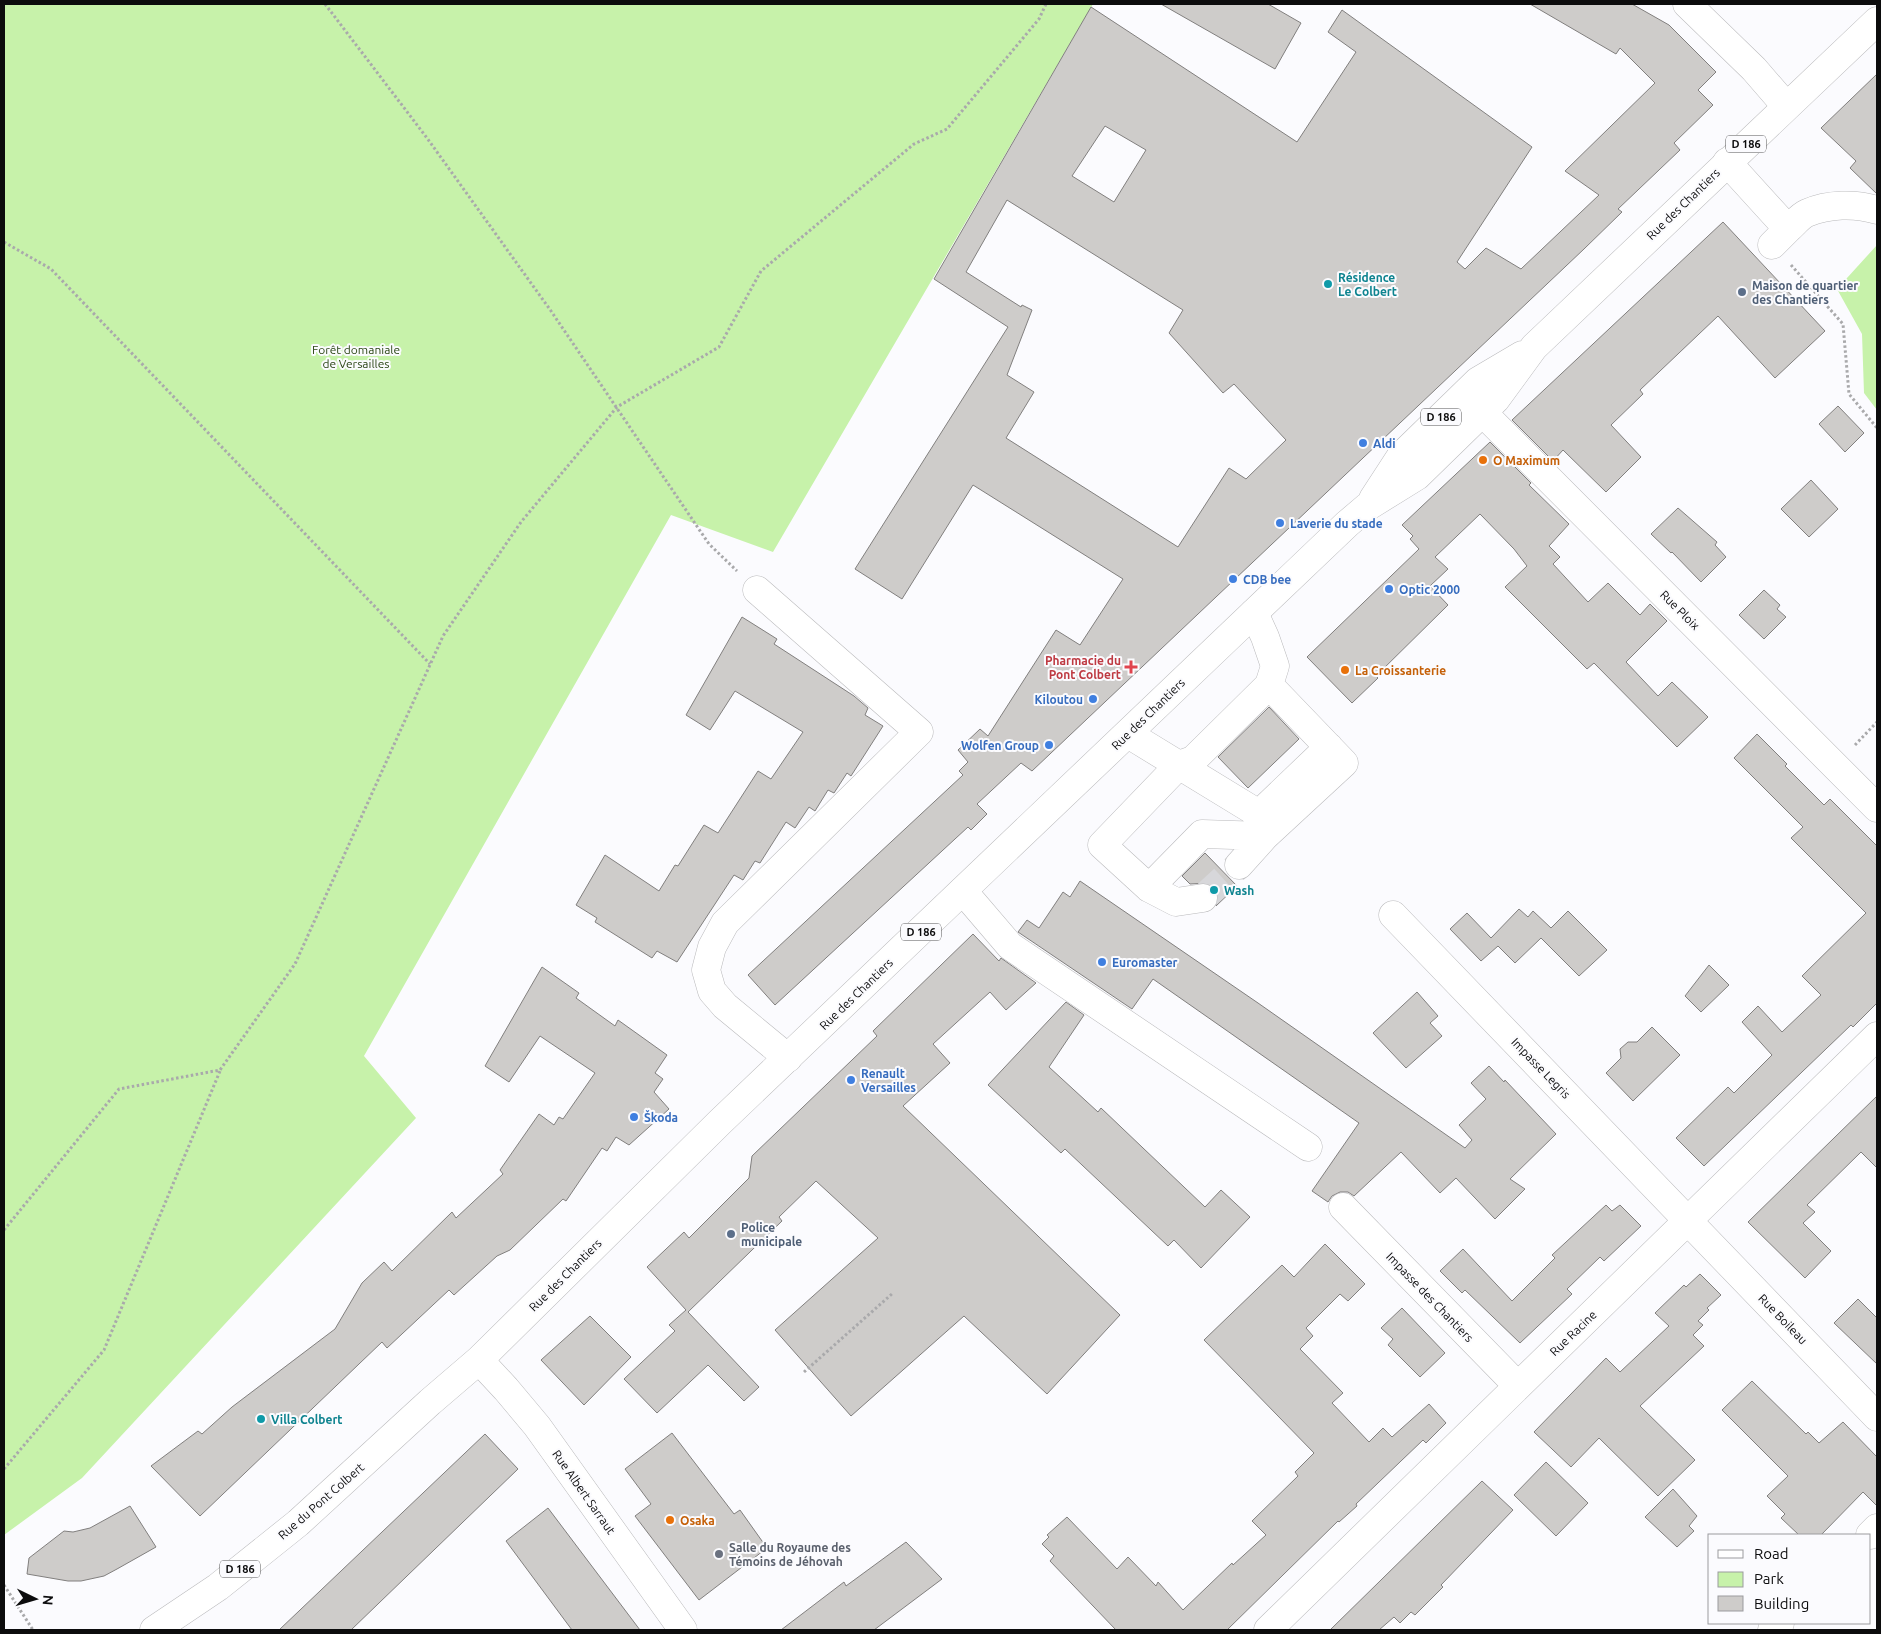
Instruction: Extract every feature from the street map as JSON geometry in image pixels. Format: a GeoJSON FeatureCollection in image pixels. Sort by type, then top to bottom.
{"type":"FeatureCollection","features":[{"type":"Feature","properties":{"kind":"main road"},"geometry":{"type":"LineString","coordinates":[[1687,4],[1754,69],[1786,106]]}},
{"type":"Feature","properties":{"kind":"main road","name":"Rue des Chantiers"},"geometry":{"type":"LineString","coordinates":[[478,1360],[720,1122],[1254,612],[1367,507],[1417,476],[1496,399],[1534,347],[1877,21]]}},
{"type":"Feature","properties":{"kind":"main road"},"geometry":{"type":"LineString","coordinates":[[1727,162],[1780,236],[1805,214],[1826,208],[1860,205],[1877,210]]}},
{"type":"Feature","properties":{"kind":"main road","name":"Rue des Chantiers"},"geometry":{"type":"LineString","coordinates":[[1367,507],[1401,456],[1478,382],[1534,347]]}},
{"type":"Feature","properties":{"kind":"main road","name":"Rue Ploix"},"geometry":{"type":"LineString","coordinates":[[1482,412],[1877,808]]}},
{"type":"Feature","properties":{"kind":"main road"},"geometry":{"type":"LineString","coordinates":[[756,590],[919,732],[725,922],[712,947],[706,970],[712,991],[725,1006],[788,1058]]}},
{"type":"Feature","properties":{"kind":"main road"},"geometry":{"type":"LineString","coordinates":[[1204,898],[1176,902],[1149,888],[1102,845],[1178,765],[1193,760],[1268,685],[1274,666],[1265,637],[1254,612]]}},
{"type":"Feature","properties":{"kind":"main road"},"geometry":{"type":"LineString","coordinates":[[1239,865],[1265,836],[1344,763],[1268,685]]}},
{"type":"Feature","properties":{"kind":"main road"},"geometry":{"type":"LineString","coordinates":[[1128,734],[1259,814],[1329,747]]}},
{"type":"Feature","properties":{"kind":"main road"},"geometry":{"type":"LineString","coordinates":[[1149,888],[1202,834],[1265,836]]}},
{"type":"Feature","properties":{"kind":"main road"},"geometry":{"type":"LineString","coordinates":[[963,891],[1010,946],[1308,1147]]}},
{"type":"Feature","properties":{"kind":"main road","name":"Impasse Legris"},"geometry":{"type":"LineString","coordinates":[[1393,915],[1688,1222]]}},
{"type":"Feature","properties":{"kind":"main road","name":"Rue Racine"},"geometry":{"type":"LineString","coordinates":[[1268,1630],[1877,1036]]}},
{"type":"Feature","properties":{"kind":"main road","name":"Impasse des Chantiers"},"geometry":{"type":"LineString","coordinates":[[1343,1207],[1518,1386]]}},
{"type":"Feature","properties":{"kind":"main road","name":"Rue Boileau"},"geometry":{"type":"LineString","coordinates":[[1688,1222],[1877,1416]]}},
{"type":"Feature","properties":{"kind":"main road","name":"Rue du Pont Colbert"},"geometry":{"type":"LineString","coordinates":[[154,1630],[218,1587],[298,1523],[478,1360]]}},
{"type":"Feature","properties":{"kind":"main road","name":"Rue Albert Sarraut"},"geometry":{"type":"LineString","coordinates":[[478,1360],[506,1388],[537,1426],[682,1630]]}},
{"type":"Feature","properties":{"kind":"path"},"geometry":{"type":"LineString","coordinates":[[324,4],[427,138],[551,311],[709,544],[756,590]]}},
{"type":"Feature","properties":{"kind":"path"},"geometry":{"type":"LineString","coordinates":[[4,1469],[104,1350],[220,1070],[295,964],[443,636],[521,522],[617,407],[719,347],[760,271],[914,144],[947,130],[1039,19],[1046,4]]}},
{"type":"Feature","properties":{"kind":"path"},"geometry":{"type":"LineString","coordinates":[[1780,236],[1843,324],[1849,394],[1877,428]]}},
{"type":"Feature","properties":{"kind":"path"},"geometry":{"type":"LineString","coordinates":[[4,242],[51,268],[430,664]]}},
{"type":"Feature","properties":{"kind":"path"},"geometry":{"type":"LineString","coordinates":[[4,1230],[119,1089],[220,1070]]}},
{"type":"Feature","properties":{"kind":"path"},"geometry":{"type":"LineString","coordinates":[[804,1372],[893,1292]]}},
{"type":"Feature","properties":{"kind":"path"},"geometry":{"type":"LineString","coordinates":[[4,1585],[33,1630]]}},
{"type":"Feature","properties":{"kind":"green space","name":"Forêt domaniale de Versailles"},"geometry":{"type":"Polygon","coordinates":[[[4,4],[1093,4],[773,552],[671,515],[364,1056],[416,1118],[82,1478],[4,1535],[4,4]]]}},
{"type":"Feature","properties":{"kind":"green space"},"geometry":{"type":"Polygon","coordinates":[[[1877,245],[1877,410],[1864,393],[1862,334],[1837,289],[1877,245]]]}},
{"type":"Feature","properties":{"kind":"building"},"geometry":{"type":"Polygon","coordinates":[[[1161,4],[1268,4],[1301,23],[1275,69],[1161,4]]]}},
{"type":"Feature","properties":{"kind":"building"},"geometry":{"type":"Polygon","coordinates":[[[1530,4],[1632,4],[1669,25],[1716,72],[1698,90],[1713,105],[1674,143],[1680,150],[1618,209],[1622,212],[1584,249],[1032,771],[1021,763],[977,804],[987,814],[971,830],[968,827],[775,1005],[748,975],[963,775],[959,771],[968,762],[958,750],[980,729],[988,736],[1056,630],[1080,645],[1123,579],[973,485],[902,599],[855,569],[1008,327],[934,279],[1091,7],[1297,142],[1356,52],[1328,32],[1342,10],[1532,147],[1457,262],[1465,269],[1486,248],[1521,269],[1599,195],[1565,171],[1655,83],[1620,48],[1616,54],[1530,4]],[[1105,126],[1072,176],[1114,202],[1146,150],[1105,126]],[[1007,200],[966,272],[1021,307],[1022,305],[1032,310],[1007,375],[1034,392],[1006,438],[1178,547],[1229,468],[1246,479],[1286,440],[1234,384],[1223,393],[1169,333],[1183,310],[1007,200]]]}},
{"type":"Feature","properties":{"kind":"building"},"geometry":{"type":"Polygon","coordinates":[[[1877,74],[1877,194],[1850,168],[1856,161],[1821,128],[1877,74]]]}},
{"type":"Feature","properties":{"kind":"building"},"geometry":{"type":"Polygon","coordinates":[[[1723,222],[1825,331],[1775,378],[1718,316],[1640,390],[1643,394],[1611,425],[1641,457],[1606,492],[1563,450],[1553,461],[1512,420],[1723,222]]]}},
{"type":"Feature","properties":{"kind":"building"},"geometry":{"type":"Polygon","coordinates":[[[1838,406],[1864,433],[1845,452],[1819,424],[1838,406]]]}},
{"type":"Feature","properties":{"kind":"building"},"geometry":{"type":"Polygon","coordinates":[[[1490,442],[1531,483],[1529,485],[1569,524],[1549,546],[1560,557],[1553,564],[1588,602],[1608,583],[1640,615],[1650,604],[1667,621],[1626,662],[1658,696],[1672,682],[1708,717],[1677,747],[1594,663],[1587,669],[1505,587],[1527,566],[1514,549],[1480,514],[1435,557],[1448,569],[1430,586],[1448,605],[1376,676],[1378,678],[1352,703],[1307,657],[1419,549],[1410,539],[1413,536],[1402,525],[1490,442]]]}},
{"type":"Feature","properties":{"kind":"building"},"geometry":{"type":"Polygon","coordinates":[[[1811,480],[1838,509],[1809,537],[1781,509],[1811,480]]]}},
{"type":"Feature","properties":{"kind":"building"},"geometry":{"type":"Polygon","coordinates":[[[1678,508],[1717,542],[1715,545],[1726,557],[1701,582],[1672,552],[1651,534],[1678,508]]]}},
{"type":"Feature","properties":{"kind":"building"},"geometry":{"type":"Polygon","coordinates":[[[1764,590],[1780,605],[1777,609],[1786,617],[1764,639],[1739,615],[1764,590]]]}},
{"type":"Feature","properties":{"kind":"building"},"geometry":{"type":"Polygon","coordinates":[[[742,617],[777,639],[774,644],[854,696],[868,708],[865,715],[883,726],[851,776],[847,773],[834,793],[828,790],[815,811],[809,807],[795,828],[786,822],[760,863],[755,861],[743,880],[734,875],[677,962],[657,951],[652,958],[595,922],[597,918],[576,905],[605,855],[659,891],[675,865],[678,866],[704,825],[718,833],[758,771],[771,779],[803,732],[735,691],[710,730],[686,715],[742,617]]]}},
{"type":"Feature","properties":{"kind":"building"},"geometry":{"type":"Polygon","coordinates":[[[1269,707],[1299,739],[1248,788],[1218,757],[1269,707]]]}},
{"type":"Feature","properties":{"kind":"building"},"geometry":{"type":"Polygon","coordinates":[[[1757,734],[1787,764],[1785,766],[1824,805],[1830,799],[1877,846],[1877,1003],[1853,1027],[1851,1025],[1704,1166],[1676,1138],[1728,1087],[1734,1093],[1772,1055],[1742,1022],[1758,1006],[1782,1032],[1821,995],[1802,976],[1866,913],[1791,838],[1803,827],[1734,758],[1757,734]]]}},
{"type":"Feature","properties":{"kind":"building"},"geometry":{"type":"Polygon","coordinates":[[[1205,853],[1237,886],[1216,906],[1218,896],[1215,888],[1208,883],[1190,884],[1182,876],[1205,853]]]}},
{"type":"Feature","properties":{"kind":"building"},"geometry":{"type":"Polygon","coordinates":[[[1080,881],[1465,1148],[1472,1140],[1459,1125],[1486,1099],[1471,1083],[1489,1066],[1504,1082],[1505,1080],[1556,1134],[1510,1179],[1525,1189],[1495,1219],[1456,1178],[1440,1193],[1401,1152],[1354,1196],[1348,1192],[1340,1192],[1332,1196],[1328,1202],[1312,1191],[1359,1123],[1153,979],[1132,1009],[1018,932],[1027,920],[1039,928],[1063,892],[1070,897],[1080,881]]]}},
{"type":"Feature","properties":{"kind":"building"},"geometry":{"type":"Polygon","coordinates":[[[1519,909],[1528,917],[1533,911],[1551,928],[1568,911],[1607,950],[1579,976],[1541,938],[1515,963],[1498,946],[1481,961],[1450,929],[1467,913],[1491,938],[1519,909]]]}},
{"type":"Feature","properties":{"kind":"building"},"geometry":{"type":"Polygon","coordinates":[[[973,934],[999,961],[1001,958],[1036,983],[1006,1010],[990,992],[933,1044],[950,1063],[903,1106],[1120,1315],[1047,1394],[964,1316],[851,1416],[775,1330],[878,1238],[816,1181],[779,1217],[782,1221],[688,1312],[759,1387],[744,1401],[708,1365],[657,1413],[624,1379],[675,1331],[669,1325],[686,1310],[647,1267],[684,1232],[689,1238],[749,1178],[752,1156],[877,1036],[873,1031],[973,934]]]}},
{"type":"Feature","properties":{"kind":"building"},"geometry":{"type":"Polygon","coordinates":[[[1709,965],[1729,985],[1701,1012],[1685,996],[1709,965]]]}},
{"type":"Feature","properties":{"kind":"building"},"geometry":{"type":"Polygon","coordinates":[[[542,967],[579,993],[576,998],[615,1026],[618,1020],[667,1055],[655,1073],[663,1079],[654,1092],[669,1109],[629,1145],[616,1137],[607,1151],[602,1148],[566,1201],[563,1199],[510,1250],[497,1256],[454,1295],[449,1290],[387,1348],[382,1342],[200,1516],[151,1466],[198,1431],[202,1434],[232,1407],[335,1329],[362,1283],[384,1262],[392,1271],[452,1212],[456,1218],[503,1174],[500,1170],[539,1114],[554,1125],[559,1117],[563,1119],[595,1073],[540,1036],[509,1082],[485,1066],[542,967]]]}},
{"type":"Feature","properties":{"kind":"building"},"geometry":{"type":"Polygon","coordinates":[[[1417,992],[1438,1016],[1430,1023],[1442,1036],[1406,1068],[1373,1033],[1417,992]]]}},
{"type":"Feature","properties":{"kind":"building"},"geometry":{"type":"Polygon","coordinates":[[[1066,1002],[1084,1015],[1049,1067],[1098,1112],[1101,1108],[1205,1207],[1221,1190],[1250,1217],[1201,1268],[1174,1240],[1168,1246],[1065,1149],[1061,1153],[988,1085],[1066,1002]]]}},
{"type":"Feature","properties":{"kind":"building"},"geometry":{"type":"Polygon","coordinates":[[[1652,1027],[1680,1055],[1633,1101],[1606,1073],[1621,1058],[1620,1049],[1628,1042],[1637,1042],[1652,1027]]]}},
{"type":"Feature","properties":{"kind":"building"},"geometry":{"type":"Polygon","coordinates":[[[1877,1096],[1877,1168],[1861,1152],[1807,1205],[1815,1212],[1803,1223],[1831,1251],[1805,1278],[1748,1222],[1877,1096]]]}},
{"type":"Feature","properties":{"kind":"building"},"geometry":{"type":"Polygon","coordinates":[[[1606,1205],[1612,1211],[1620,1205],[1641,1226],[1604,1261],[1600,1257],[1567,1289],[1572,1294],[1520,1343],[1465,1290],[1462,1293],[1440,1271],[1463,1249],[1512,1301],[1555,1258],[1552,1255],[1606,1205]]]}},
{"type":"Feature","properties":{"kind":"building"},"geometry":{"type":"Polygon","coordinates":[[[1325,1244],[1365,1284],[1348,1301],[1340,1294],[1306,1328],[1313,1336],[1300,1349],[1343,1393],[1332,1403],[1369,1442],[1383,1428],[1392,1437],[1429,1404],[1446,1423],[1426,1443],[1423,1440],[1227,1630],[1116,1630],[1050,1561],[1054,1556],[1042,1544],[1049,1537],[1047,1535],[1067,1517],[1117,1569],[1128,1557],[1156,1586],[1158,1582],[1183,1610],[1232,1563],[1233,1565],[1266,1535],[1252,1521],[1298,1476],[1295,1472],[1314,1453],[1204,1340],[1282,1265],[1294,1277],[1325,1244]]]}},
{"type":"Feature","properties":{"kind":"building"},"geometry":{"type":"Polygon","coordinates":[[[1700,1274],[1721,1295],[1707,1308],[1709,1310],[1698,1321],[1703,1325],[1693,1335],[1704,1346],[1640,1406],[1695,1460],[1658,1496],[1599,1438],[1571,1467],[1534,1432],[1606,1358],[1620,1372],[1669,1326],[1655,1313],[1684,1285],[1686,1287],[1700,1274]]]}},
{"type":"Feature","properties":{"kind":"building"},"geometry":{"type":"Polygon","coordinates":[[[1858,1299],[1877,1318],[1877,1364],[1834,1323],[1858,1299]]]}},
{"type":"Feature","properties":{"kind":"building"},"geometry":{"type":"Polygon","coordinates":[[[1402,1308],[1445,1353],[1420,1377],[1388,1345],[1393,1339],[1381,1328],[1402,1308]]]}},
{"type":"Feature","properties":{"kind":"building"},"geometry":{"type":"Polygon","coordinates":[[[590,1316],[631,1357],[584,1405],[541,1360],[590,1316]]]}},
{"type":"Feature","properties":{"kind":"building"},"geometry":{"type":"Polygon","coordinates":[[[1752,1381],[1806,1434],[1808,1432],[1819,1443],[1843,1422],[1877,1457],[1877,1506],[1863,1492],[1822,1534],[1798,1534],[1781,1518],[1785,1514],[1767,1496],[1788,1476],[1722,1410],[1752,1381]]]}},
{"type":"Feature","properties":{"kind":"building"},"geometry":{"type":"Polygon","coordinates":[[[672,1433],[734,1514],[740,1510],[767,1548],[699,1600],[635,1516],[651,1504],[625,1469],[672,1433]]]}},
{"type":"Feature","properties":{"kind":"building"},"geometry":{"type":"Polygon","coordinates":[[[485,1434],[518,1469],[351,1630],[279,1630],[485,1434]]]}},
{"type":"Feature","properties":{"kind":"building"},"geometry":{"type":"Polygon","coordinates":[[[1546,1462],[1588,1503],[1556,1536],[1514,1495],[1546,1462]]]}},
{"type":"Feature","properties":{"kind":"building"},"geometry":{"type":"Polygon","coordinates":[[[1482,1481],[1513,1510],[1415,1615],[1411,1612],[1400,1623],[1394,1617],[1379,1630],[1330,1630],[1482,1481]]]}},
{"type":"Feature","properties":{"kind":"building"},"geometry":{"type":"Polygon","coordinates":[[[1673,1489],[1697,1516],[1689,1526],[1694,1531],[1677,1547],[1645,1517],[1673,1489]]]}},
{"type":"Feature","properties":{"kind":"building"},"geometry":{"type":"Polygon","coordinates":[[[130,1506],[156,1547],[104,1576],[81,1581],[68,1581],[27,1574],[29,1558],[64,1531],[73,1532],[90,1528],[130,1506]]]}},
{"type":"Feature","properties":{"kind":"building"},"geometry":{"type":"Polygon","coordinates":[[[548,1508],[640,1630],[572,1630],[506,1541],[548,1508]]]}},
{"type":"Feature","properties":{"kind":"building"},"geometry":{"type":"Polygon","coordinates":[[[906,1542],[942,1579],[874,1630],[781,1630],[844,1582],[846,1586],[906,1542]]]}},
{"type":"Feature","properties":{"kind":"tunnel"},"geometry":{"type":"LineString","coordinates":[[1203,898],[1239,865]]}},
{"type":"Feature","properties":{"kind":"place","name":"Résidence Le Colbert"},"geometry":{"type":"Point","coordinates":[1328,284]}},
{"type":"Feature","properties":{"kind":"place","name":"Maison de quartier des Chantiers"},"geometry":{"type":"Point","coordinates":[1742,292]}},
{"type":"Feature","properties":{"kind":"place","name":"Aldi"},"geometry":{"type":"Point","coordinates":[1363,443]}},
{"type":"Feature","properties":{"kind":"place","name":"O Maximum"},"geometry":{"type":"Point","coordinates":[1483,460]}},
{"type":"Feature","properties":{"kind":"place","name":"Laverie du stade"},"geometry":{"type":"Point","coordinates":[1280,523]}},
{"type":"Feature","properties":{"kind":"place","name":"CDB bee"},"geometry":{"type":"Point","coordinates":[1233,579]}},
{"type":"Feature","properties":{"kind":"place","name":"Optic 2000"},"geometry":{"type":"Point","coordinates":[1389,589]}},
{"type":"Feature","properties":{"kind":"place","name":"Pharmacie du Pont Colbert"},"geometry":{"type":"Point","coordinates":[1131,667]}},
{"type":"Feature","properties":{"kind":"place","name":"La Croissanterie"},"geometry":{"type":"Point","coordinates":[1345,670]}},
{"type":"Feature","properties":{"kind":"place","name":"Kiloutou"},"geometry":{"type":"Point","coordinates":[1093,699]}},
{"type":"Feature","properties":{"kind":"place","name":"Wolfen Group"},"geometry":{"type":"Point","coordinates":[1049,745]}},
{"type":"Feature","properties":{"kind":"place","name":"Wash"},"geometry":{"type":"Point","coordinates":[1214,890]}},
{"type":"Feature","properties":{"kind":"place","name":"Euromaster"},"geometry":{"type":"Point","coordinates":[1102,962]}},
{"type":"Feature","properties":{"kind":"place","name":"Renault Versailles"},"geometry":{"type":"Point","coordinates":[851,1080]}},
{"type":"Feature","properties":{"kind":"place","name":"Škoda"},"geometry":{"type":"Point","coordinates":[634,1117]}},
{"type":"Feature","properties":{"kind":"place","name":"Police municipale"},"geometry":{"type":"Point","coordinates":[731,1234]}},
{"type":"Feature","properties":{"kind":"place","name":"Villa Colbert"},"geometry":{"type":"Point","coordinates":[261,1419]}},
{"type":"Feature","properties":{"kind":"place","name":"Osaka"},"geometry":{"type":"Point","coordinates":[670,1520]}},
{"type":"Feature","properties":{"kind":"place","name":"Salle du Royaume des Témoins de Jéhovah"},"geometry":{"type":"Point","coordinates":[719,1554]}}]}
